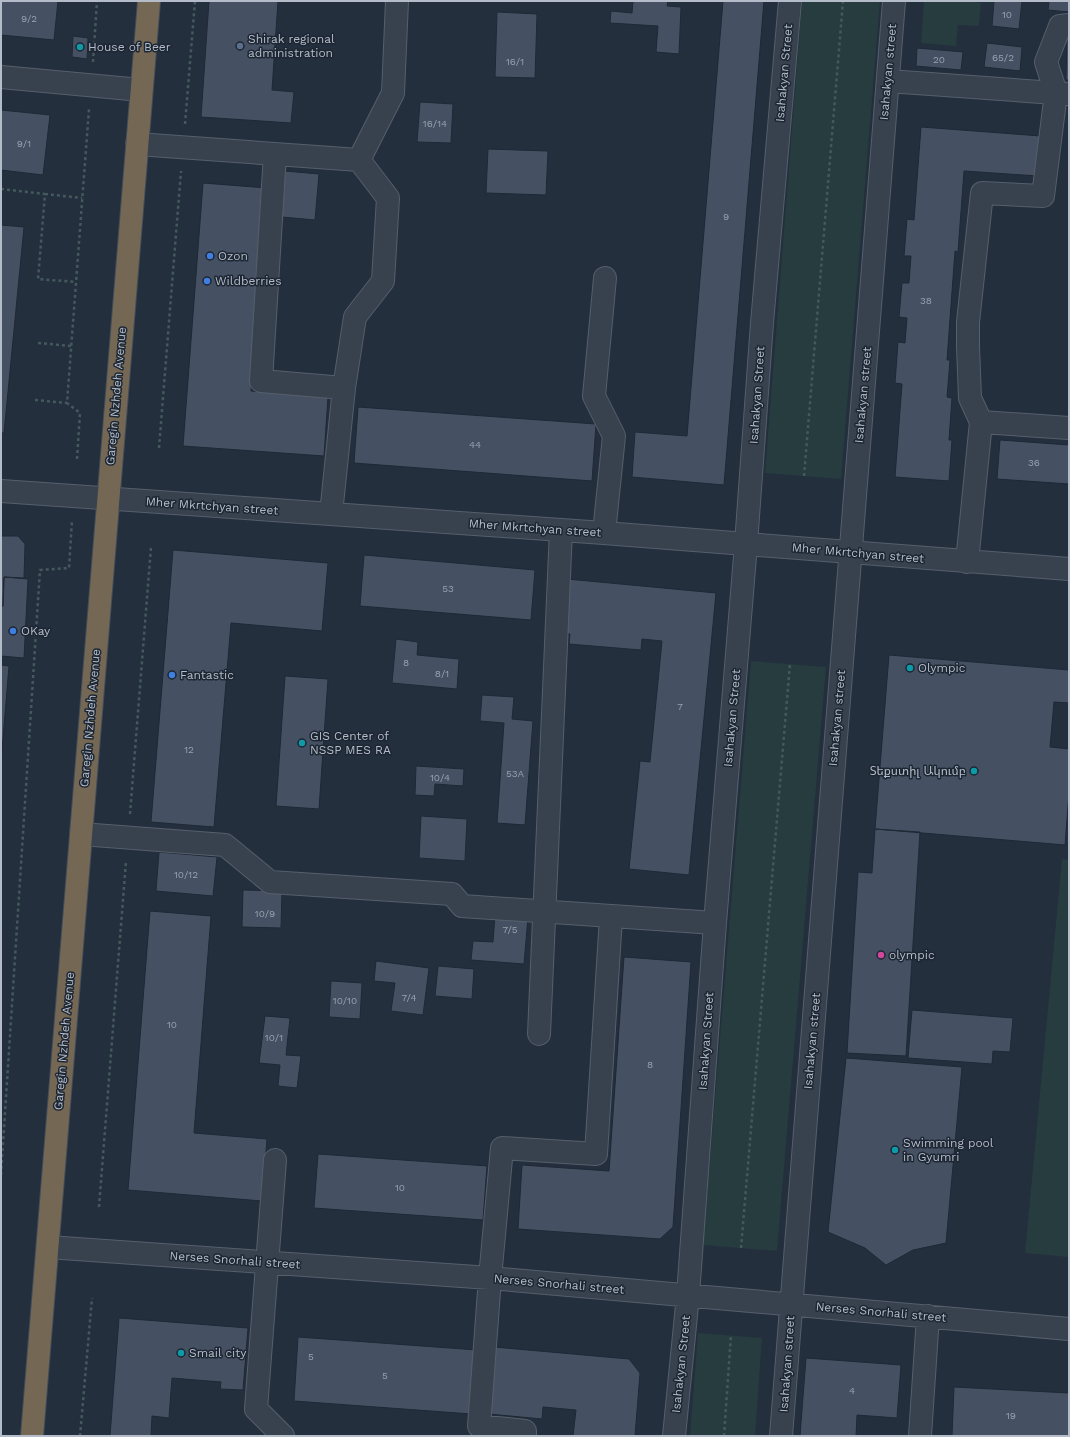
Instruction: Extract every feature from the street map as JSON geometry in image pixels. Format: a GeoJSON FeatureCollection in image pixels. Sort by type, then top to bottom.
{"type":"FeatureCollection","features":[{"type":"Feature","properties":{"kind":"highway","name":"Garegin Nzhdeh Avenue"},"geometry":{"type":"LineString","coordinates":[[32,1436],[149,1]]}},
{"type":"Feature","properties":{"kind":"street"},"geometry":{"type":"LineString","coordinates":[[359,160],[392,93],[397,1]]}},
{"type":"Feature","properties":{"kind":"street","name":"Isahakyan Street"},"geometry":{"type":"LineString","coordinates":[[674,1436],[688,1295],[715,923],[746,544],[762,323],[790,1]]}},
{"type":"Feature","properties":{"kind":"street","name":"Isahakyan street"},"geometry":{"type":"LineString","coordinates":[[781,1436],[894,1]]}},
{"type":"Feature","properties":{"kind":"street"},"geometry":{"type":"LineString","coordinates":[[967,562],[981,422],[970,398],[968,341],[972,282],[982,193],[1043,196],[1062,94],[1046,62],[1060,26],[1069,25]]}},
{"type":"Feature","properties":{"kind":"street"},"geometry":{"type":"LineString","coordinates":[[1,77],[141,90]]}},
{"type":"Feature","properties":{"kind":"street"},"geometry":{"type":"LineString","coordinates":[[888,81],[1062,94]]}},
{"type":"Feature","properties":{"kind":"street"},"geometry":{"type":"LineString","coordinates":[[137,144],[359,160],[388,198],[383,281],[355,317],[344,388],[331,514]]}},
{"type":"Feature","properties":{"kind":"street"},"geometry":{"type":"LineString","coordinates":[[275,154],[261,381],[344,388]]}},
{"type":"Feature","properties":{"kind":"street"},"geometry":{"type":"LineString","coordinates":[[604,533],[614,436],[594,396],[605,278]]}},
{"type":"Feature","properties":{"kind":"street"},"geometry":{"type":"LineString","coordinates":[[981,422],[1069,428]]}},
{"type":"Feature","properties":{"kind":"street","name":"Mher Mkrtchyan street"},"geometry":{"type":"LineString","coordinates":[[1,491],[604,533],[1069,570]]}},
{"type":"Feature","properties":{"kind":"street"},"geometry":{"type":"LineString","coordinates":[[538,1034],[561,530]]}},
{"type":"Feature","properties":{"kind":"street"},"geometry":{"type":"LineString","coordinates":[[81,834],[225,845],[270,882],[452,894],[462,906],[715,923]]}},
{"type":"Feature","properties":{"kind":"street"},"geometry":{"type":"LineString","coordinates":[[524,1436],[525,1432],[479,1426],[490,1278],[502,1148],[596,1154],[611,917]]}},
{"type":"Feature","properties":{"kind":"street"},"geometry":{"type":"LineString","coordinates":[[275,1160],[256,1409],[283,1436]]}},
{"type":"Feature","properties":{"kind":"street","name":"Nerses Snorhali street"},"geometry":{"type":"LineString","coordinates":[[48,1247],[490,1278],[1069,1329]]}},
{"type":"Feature","properties":{"kind":"street"},"geometry":{"type":"LineString","coordinates":[[920,1436],[928,1316]]}},
{"type":"Feature","properties":{"kind":"path"},"geometry":{"type":"LineString","coordinates":[[67,403],[97,1]]}},
{"type":"Feature","properties":{"kind":"path"},"geometry":{"type":"LineString","coordinates":[[159,448],[195,1]]}},
{"type":"Feature","properties":{"kind":"path"},"geometry":{"type":"LineString","coordinates":[[804,476],[843,1]]}},
{"type":"Feature","properties":{"kind":"path"},"geometry":{"type":"LineString","coordinates":[[1,189],[82,198]]}},
{"type":"Feature","properties":{"kind":"path"},"geometry":{"type":"LineString","coordinates":[[45,194],[38,279],[76,282]]}},
{"type":"Feature","properties":{"kind":"path"},"geometry":{"type":"LineString","coordinates":[[38,344],[71,346]]}},
{"type":"Feature","properties":{"kind":"path"},"geometry":{"type":"LineString","coordinates":[[35,400],[67,403],[80,413],[77,459]]}},
{"type":"Feature","properties":{"kind":"path"},"geometry":{"type":"LineString","coordinates":[[1,1175],[40,570],[69,568],[72,517]]}},
{"type":"Feature","properties":{"kind":"path"},"geometry":{"type":"LineString","coordinates":[[99,1207],[151,547]]}},
{"type":"Feature","properties":{"kind":"path"},"geometry":{"type":"LineString","coordinates":[[741,1248],[790,664]]}},
{"type":"Feature","properties":{"kind":"path"},"geometry":{"type":"LineString","coordinates":[[80,1436],[92,1298]]}},
{"type":"Feature","properties":{"kind":"path"},"geometry":{"type":"LineString","coordinates":[[724,1436],[730,1335]]}},
{"type":"Feature","properties":{"kind":"green space"},"geometry":{"type":"Polygon","coordinates":[[[802,1],[880,1],[841,479],[765,473],[802,1]]]}},
{"type":"Feature","properties":{"kind":"green space"},"geometry":{"type":"Polygon","coordinates":[[[924,1],[969,1],[981,3],[979,26],[958,25],[956,46],[921,43],[924,1]]]}},
{"type":"Feature","properties":{"kind":"green space"},"geometry":{"type":"Polygon","coordinates":[[[751,661],[826,667],[777,1251],[703,1245],[751,661]]]}},
{"type":"Feature","properties":{"kind":"green space"},"geometry":{"type":"Polygon","coordinates":[[[1062,859],[1069,860],[1069,1257],[1025,1253],[1062,859]]]}},
{"type":"Feature","properties":{"kind":"green space"},"geometry":{"type":"Polygon","coordinates":[[[698,1333],[762,1338],[755,1436],[690,1436],[698,1333]]]}},
{"type":"Feature","properties":{"kind":"building"},"geometry":{"type":"Polygon","coordinates":[[[1,1],[58,1],[54,40],[1,35],[1,1]]]}},
{"type":"Feature","properties":{"kind":"building","name":"Shirak regional administration"},"geometry":{"type":"Polygon","coordinates":[[[209,1],[278,1],[272,90],[294,92],[291,123],[201,117],[209,1]]]}},
{"type":"Feature","properties":{"kind":"building"},"geometry":{"type":"Polygon","coordinates":[[[633,1],[668,1],[667,6],[681,7],[679,54],[656,52],[658,26],[610,23],[611,11],[632,13],[633,1]]]}},
{"type":"Feature","properties":{"kind":"building"},"geometry":{"type":"Polygon","coordinates":[[[723,1],[764,1],[724,485],[632,477],[635,432],[687,436],[723,1]]]}},
{"type":"Feature","properties":{"kind":"building"},"geometry":{"type":"Polygon","coordinates":[[[994,1],[1022,1],[1019,29],[992,26],[994,1]]]}},
{"type":"Feature","properties":{"kind":"building"},"geometry":{"type":"Polygon","coordinates":[[[1049,1],[1069,1],[1069,12],[1048,10],[1049,1]]]}},
{"type":"Feature","properties":{"kind":"building"},"geometry":{"type":"Polygon","coordinates":[[[497,12],[537,14],[535,78],[495,77],[497,12]]]}},
{"type":"Feature","properties":{"kind":"building","name":"House of Beer"},"geometry":{"type":"Polygon","coordinates":[[[73,36],[88,38],[87,59],[72,57],[73,36]]]}},
{"type":"Feature","properties":{"kind":"building"},"geometry":{"type":"Polygon","coordinates":[[[1067,36],[1069,36],[1069,80],[1066,80],[1067,36]]]}},
{"type":"Feature","properties":{"kind":"building"},"geometry":{"type":"Polygon","coordinates":[[[987,43],[1022,47],[1020,71],[984,67],[987,43]]]}},
{"type":"Feature","properties":{"kind":"building"},"geometry":{"type":"Polygon","coordinates":[[[917,48],[963,52],[961,70],[916,66],[917,48]]]}},
{"type":"Feature","properties":{"kind":"building"},"geometry":{"type":"Polygon","coordinates":[[[420,102],[453,104],[451,143],[417,142],[420,102]]]}},
{"type":"Feature","properties":{"kind":"building"},"geometry":{"type":"Polygon","coordinates":[[[1,110],[50,115],[43,175],[1,170],[1,110]]]}},
{"type":"Feature","properties":{"kind":"building"},"geometry":{"type":"Polygon","coordinates":[[[921,127],[1041,136],[1038,176],[964,171],[958,252],[955,251],[947,360],[950,360],[947,397],[952,398],[949,440],[952,440],[949,481],[895,477],[902,384],[895,383],[898,342],[905,343],[907,318],[899,317],[902,283],[909,283],[911,256],[904,256],[907,219],[914,220],[921,127]]]}},
{"type":"Feature","properties":{"kind":"building"},"geometry":{"type":"Polygon","coordinates":[[[488,149],[548,151],[546,195],[486,193],[488,149]]]}},
{"type":"Feature","properties":{"kind":"building"},"geometry":{"type":"Polygon","coordinates":[[[285,171],[319,174],[315,220],[282,217],[285,171]]]}},
{"type":"Feature","properties":{"kind":"building"},"geometry":{"type":"Polygon","coordinates":[[[203,183],[267,188],[251,391],[328,397],[324,456],[183,446],[203,183]]]}},
{"type":"Feature","properties":{"kind":"building"},"geometry":{"type":"Polygon","coordinates":[[[1,225],[24,227],[4,433],[1,433],[1,225]]]}},
{"type":"Feature","properties":{"kind":"building"},"geometry":{"type":"Polygon","coordinates":[[[358,407],[596,424],[592,481],[354,463],[358,407]]]}},
{"type":"Feature","properties":{"kind":"building"},"geometry":{"type":"Polygon","coordinates":[[[1000,440],[1069,445],[1069,484],[997,479],[1000,440]]]}},
{"type":"Feature","properties":{"kind":"building"},"geometry":{"type":"Polygon","coordinates":[[[1,536],[18,536],[25,544],[24,578],[4,577],[3,606],[1,606],[1,536]]]}},
{"type":"Feature","properties":{"kind":"building"},"geometry":{"type":"Polygon","coordinates":[[[173,550],[328,563],[322,631],[231,623],[214,827],[151,822],[173,550]]]}},
{"type":"Feature","properties":{"kind":"building"},"geometry":{"type":"Polygon","coordinates":[[[364,555],[535,570],[531,620],[360,606],[364,555]]]}},
{"type":"Feature","properties":{"kind":"building","name":"OKay"},"geometry":{"type":"Polygon","coordinates":[[[4,577],[28,579],[24,658],[1,656],[1,606],[3,606],[4,577]]]}},
{"type":"Feature","properties":{"kind":"building"},"geometry":{"type":"Polygon","coordinates":[[[567,579],[716,593],[689,875],[629,869],[640,761],[650,762],[662,641],[642,639],[641,650],[569,644],[570,634],[562,633],[567,579]]]}},
{"type":"Feature","properties":{"kind":"building"},"geometry":{"type":"Polygon","coordinates":[[[396,639],[418,642],[417,655],[459,659],[457,689],[392,683],[396,639]]]}},
{"type":"Feature","properties":{"kind":"building","name":"Տեքստիլ Ակումբ"},"geometry":{"type":"Polygon","coordinates":[[[889,655],[1069,670],[1069,703],[1054,702],[1050,747],[1069,749],[1069,793],[1065,845],[875,829],[889,655]]]}},
{"type":"Feature","properties":{"kind":"building"},"geometry":{"type":"Polygon","coordinates":[[[1,665],[9,666],[1,762],[1,665]]]}},
{"type":"Feature","properties":{"kind":"building","name":"GIS Center of NSSP MES RA"},"geometry":{"type":"Polygon","coordinates":[[[285,676],[328,679],[319,809],[276,806],[285,676]]]}},
{"type":"Feature","properties":{"kind":"building"},"geometry":{"type":"Polygon","coordinates":[[[482,695],[514,697],[512,719],[533,721],[525,825],[497,823],[504,723],[480,721],[482,695]]]}},
{"type":"Feature","properties":{"kind":"building"},"geometry":{"type":"Polygon","coordinates":[[[416,766],[464,769],[463,786],[435,784],[434,796],[415,795],[416,766]]]}},
{"type":"Feature","properties":{"kind":"building"},"geometry":{"type":"Polygon","coordinates":[[[421,816],[467,819],[465,861],[419,858],[421,816]]]}},
{"type":"Feature","properties":{"kind":"building"},"geometry":{"type":"Polygon","coordinates":[[[875,829],[920,832],[906,1056],[847,1053],[858,872],[872,873],[875,829]]]}},
{"type":"Feature","properties":{"kind":"building"},"geometry":{"type":"Polygon","coordinates":[[[159,852],[217,857],[213,896],[156,891],[159,852]]]}},
{"type":"Feature","properties":{"kind":"building"},"geometry":{"type":"Polygon","coordinates":[[[243,890],[282,891],[281,928],[242,927],[243,890]]]}},
{"type":"Feature","properties":{"kind":"building"},"geometry":{"type":"Polygon","coordinates":[[[150,911],[211,916],[194,1133],[267,1139],[262,1201],[128,1190],[150,911]]]}},
{"type":"Feature","properties":{"kind":"building"},"geometry":{"type":"Polygon","coordinates":[[[495,914],[528,917],[524,964],[471,960],[473,941],[493,942],[495,914]]]}},
{"type":"Feature","properties":{"kind":"building"},"geometry":{"type":"Polygon","coordinates":[[[624,957],[691,962],[673,1227],[660,1239],[518,1229],[522,1165],[609,1171],[624,957]]]}},
{"type":"Feature","properties":{"kind":"building"},"geometry":{"type":"Polygon","coordinates":[[[376,961],[429,968],[423,1015],[391,1011],[395,983],[374,981],[376,961]]]}},
{"type":"Feature","properties":{"kind":"building"},"geometry":{"type":"Polygon","coordinates":[[[438,966],[474,969],[472,999],[435,996],[438,966]]]}},
{"type":"Feature","properties":{"kind":"building"},"geometry":{"type":"Polygon","coordinates":[[[331,981],[362,983],[360,1019],[329,1017],[331,981]]]}},
{"type":"Feature","properties":{"kind":"building"},"geometry":{"type":"Polygon","coordinates":[[[912,1010],[1013,1018],[1010,1052],[993,1051],[992,1064],[908,1058],[912,1010]]]}},
{"type":"Feature","properties":{"kind":"building"},"geometry":{"type":"Polygon","coordinates":[[[265,1016],[290,1018],[286,1055],[301,1056],[297,1088],[278,1086],[280,1065],[259,1063],[265,1016]]]}},
{"type":"Feature","properties":{"kind":"building","name":"Swimming pool in Gyumri"},"geometry":{"type":"Polygon","coordinates":[[[846,1058],[962,1067],[946,1243],[913,1250],[886,1265],[865,1248],[828,1232],[846,1058]]]}},
{"type":"Feature","properties":{"kind":"building"},"geometry":{"type":"Polygon","coordinates":[[[318,1154],[487,1166],[483,1220],[314,1208],[318,1154]]]}},
{"type":"Feature","properties":{"kind":"building","name":"Smail city"},"geometry":{"type":"Polygon","coordinates":[[[119,1318],[248,1328],[243,1390],[220,1389],[221,1382],[172,1378],[169,1418],[152,1416],[151,1436],[110,1436],[119,1318]]]}},
{"type":"Feature","properties":{"kind":"building"},"geometry":{"type":"Polygon","coordinates":[[[298,1337],[477,1350],[472,1414],[294,1401],[298,1337]]]}},
{"type":"Feature","properties":{"kind":"building"},"geometry":{"type":"Polygon","coordinates":[[[494,1347],[629,1359],[640,1373],[635,1436],[573,1436],[576,1410],[543,1407],[542,1419],[489,1414],[494,1347]]]}},
{"type":"Feature","properties":{"kind":"building"},"geometry":{"type":"Polygon","coordinates":[[[806,1358],[901,1365],[897,1418],[857,1415],[856,1436],[800,1436],[806,1358]]]}},
{"type":"Feature","properties":{"kind":"building"},"geometry":{"type":"Polygon","coordinates":[[[954,1387],[1069,1393],[1069,1436],[952,1436],[954,1387]]]}},
{"type":"Feature","properties":{"kind":"place","name":"Shirak regional administration"},"geometry":{"type":"Point","coordinates":[240,46]}},
{"type":"Feature","properties":{"kind":"place","name":"House of Beer"},"geometry":{"type":"Point","coordinates":[80,47]}},
{"type":"Feature","properties":{"kind":"place","name":"Ozon"},"geometry":{"type":"Point","coordinates":[210,256]}},
{"type":"Feature","properties":{"kind":"place","name":"Wildberries"},"geometry":{"type":"Point","coordinates":[207,281]}},
{"type":"Feature","properties":{"kind":"place","name":"OKay"},"geometry":{"type":"Point","coordinates":[13,631]}},
{"type":"Feature","properties":{"kind":"place","name":"Olympic"},"geometry":{"type":"Point","coordinates":[910,668]}},
{"type":"Feature","properties":{"kind":"place","name":"Fantastic"},"geometry":{"type":"Point","coordinates":[172,675]}},
{"type":"Feature","properties":{"kind":"place","name":"GIS Center of NSSP MES RA"},"geometry":{"type":"Point","coordinates":[302,743]}},
{"type":"Feature","properties":{"kind":"place","name":"Տեքստիլ Ակումբ"},"geometry":{"type":"Point","coordinates":[974,771]}},
{"type":"Feature","properties":{"kind":"place","name":"olympic"},"geometry":{"type":"Point","coordinates":[881,955]}},
{"type":"Feature","properties":{"kind":"place","name":"Swimming pool in Gyumri"},"geometry":{"type":"Point","coordinates":[895,1150]}},
{"type":"Feature","properties":{"kind":"place","name":"Smail city"},"geometry":{"type":"Point","coordinates":[181,1353]}}]}
